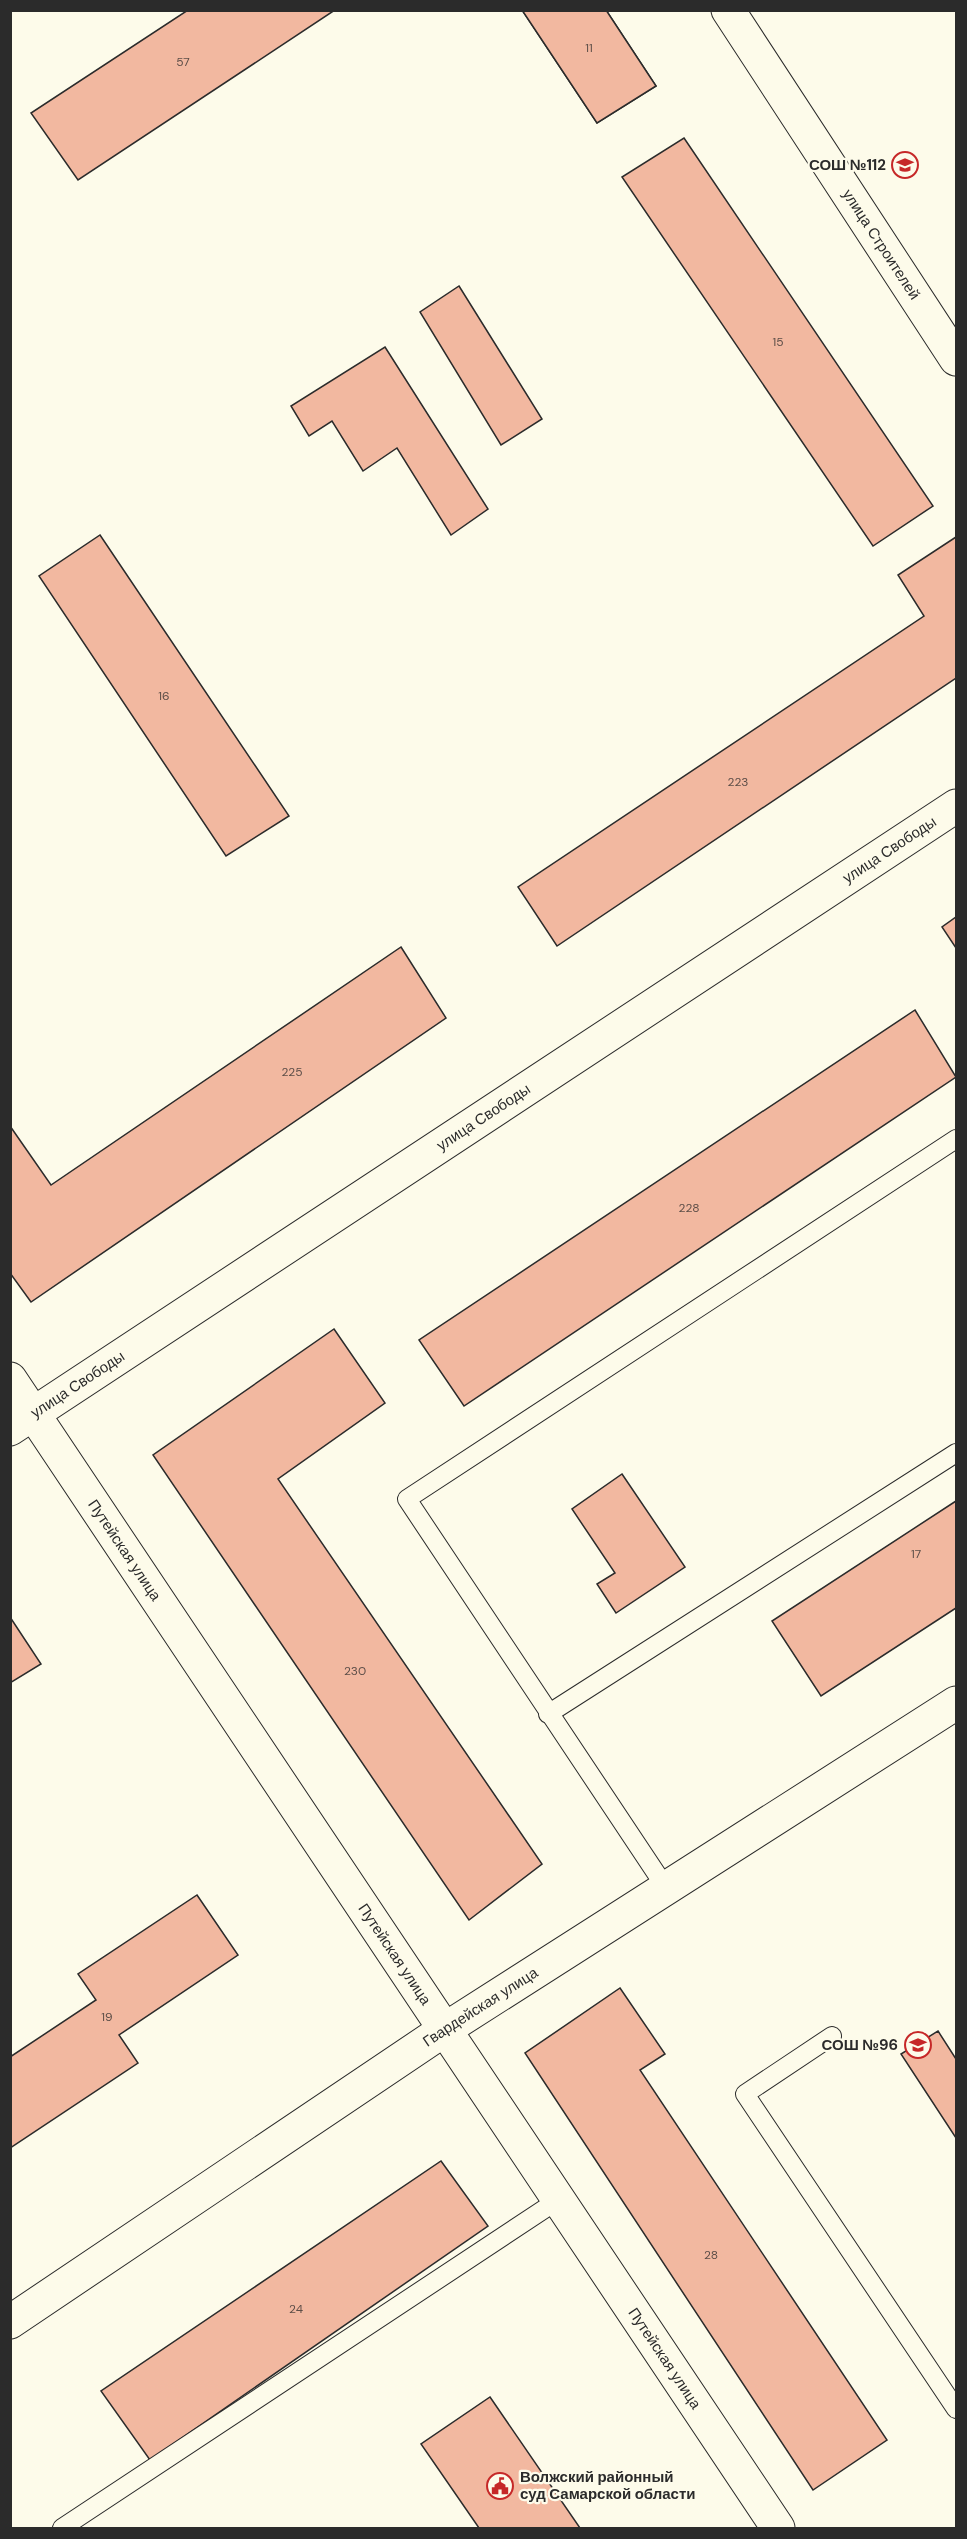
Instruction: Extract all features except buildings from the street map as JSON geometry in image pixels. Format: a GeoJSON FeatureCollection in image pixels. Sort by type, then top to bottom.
{"type":"FeatureCollection","features":[{"type":"Feature","properties":{"kind":"street","name":"улица Строителей"},"geometry":{"type":"LineString","coordinates":[[728,10],[957,359]]}},
{"type":"Feature","properties":{"kind":"street","name":"улица Свободы"},"geometry":{"type":"LineString","coordinates":[[22,1421],[957,806]]}},
{"type":"Feature","properties":{"kind":"street","name":"Путейская улица"},"geometry":{"type":"LineString","coordinates":[[10,1379],[22,1421],[444,2030],[778,2529]]}},
{"type":"Feature","properties":{"kind":"street","name":"Гвардейская улица"},"geometry":{"type":"LineString","coordinates":[[10,2322],[444,2030],[957,1703]]}},
{"type":"Feature","properties":{"kind":"lane"},"geometry":{"type":"LineString","coordinates":[[666,1888],[407,1499],[957,1139]]}},
{"type":"Feature","properties":{"kind":"lane"},"geometry":{"type":"LineString","coordinates":[[548,1714],[957,1453]]}},
{"type":"Feature","properties":{"kind":"lane"},"geometry":{"type":"LineString","coordinates":[[832,2036],[745,2094],[957,2409]]}},
{"type":"Feature","properties":{"kind":"lane"},"geometry":{"type":"LineString","coordinates":[[62,2529],[558,2200]]}},
{"type":"Feature","properties":{"kind":"place","name":"СОШ №112"},"geometry":{"type":"Point","coordinates":[905,165]}},
{"type":"Feature","properties":{"kind":"place","name":"СОШ №96"},"geometry":{"type":"Point","coordinates":[918,2045]}},
{"type":"Feature","properties":{"kind":"place","name":"Волжский районный суд Самарской области"},"geometry":{"type":"Point","coordinates":[500,2486]}}]}
